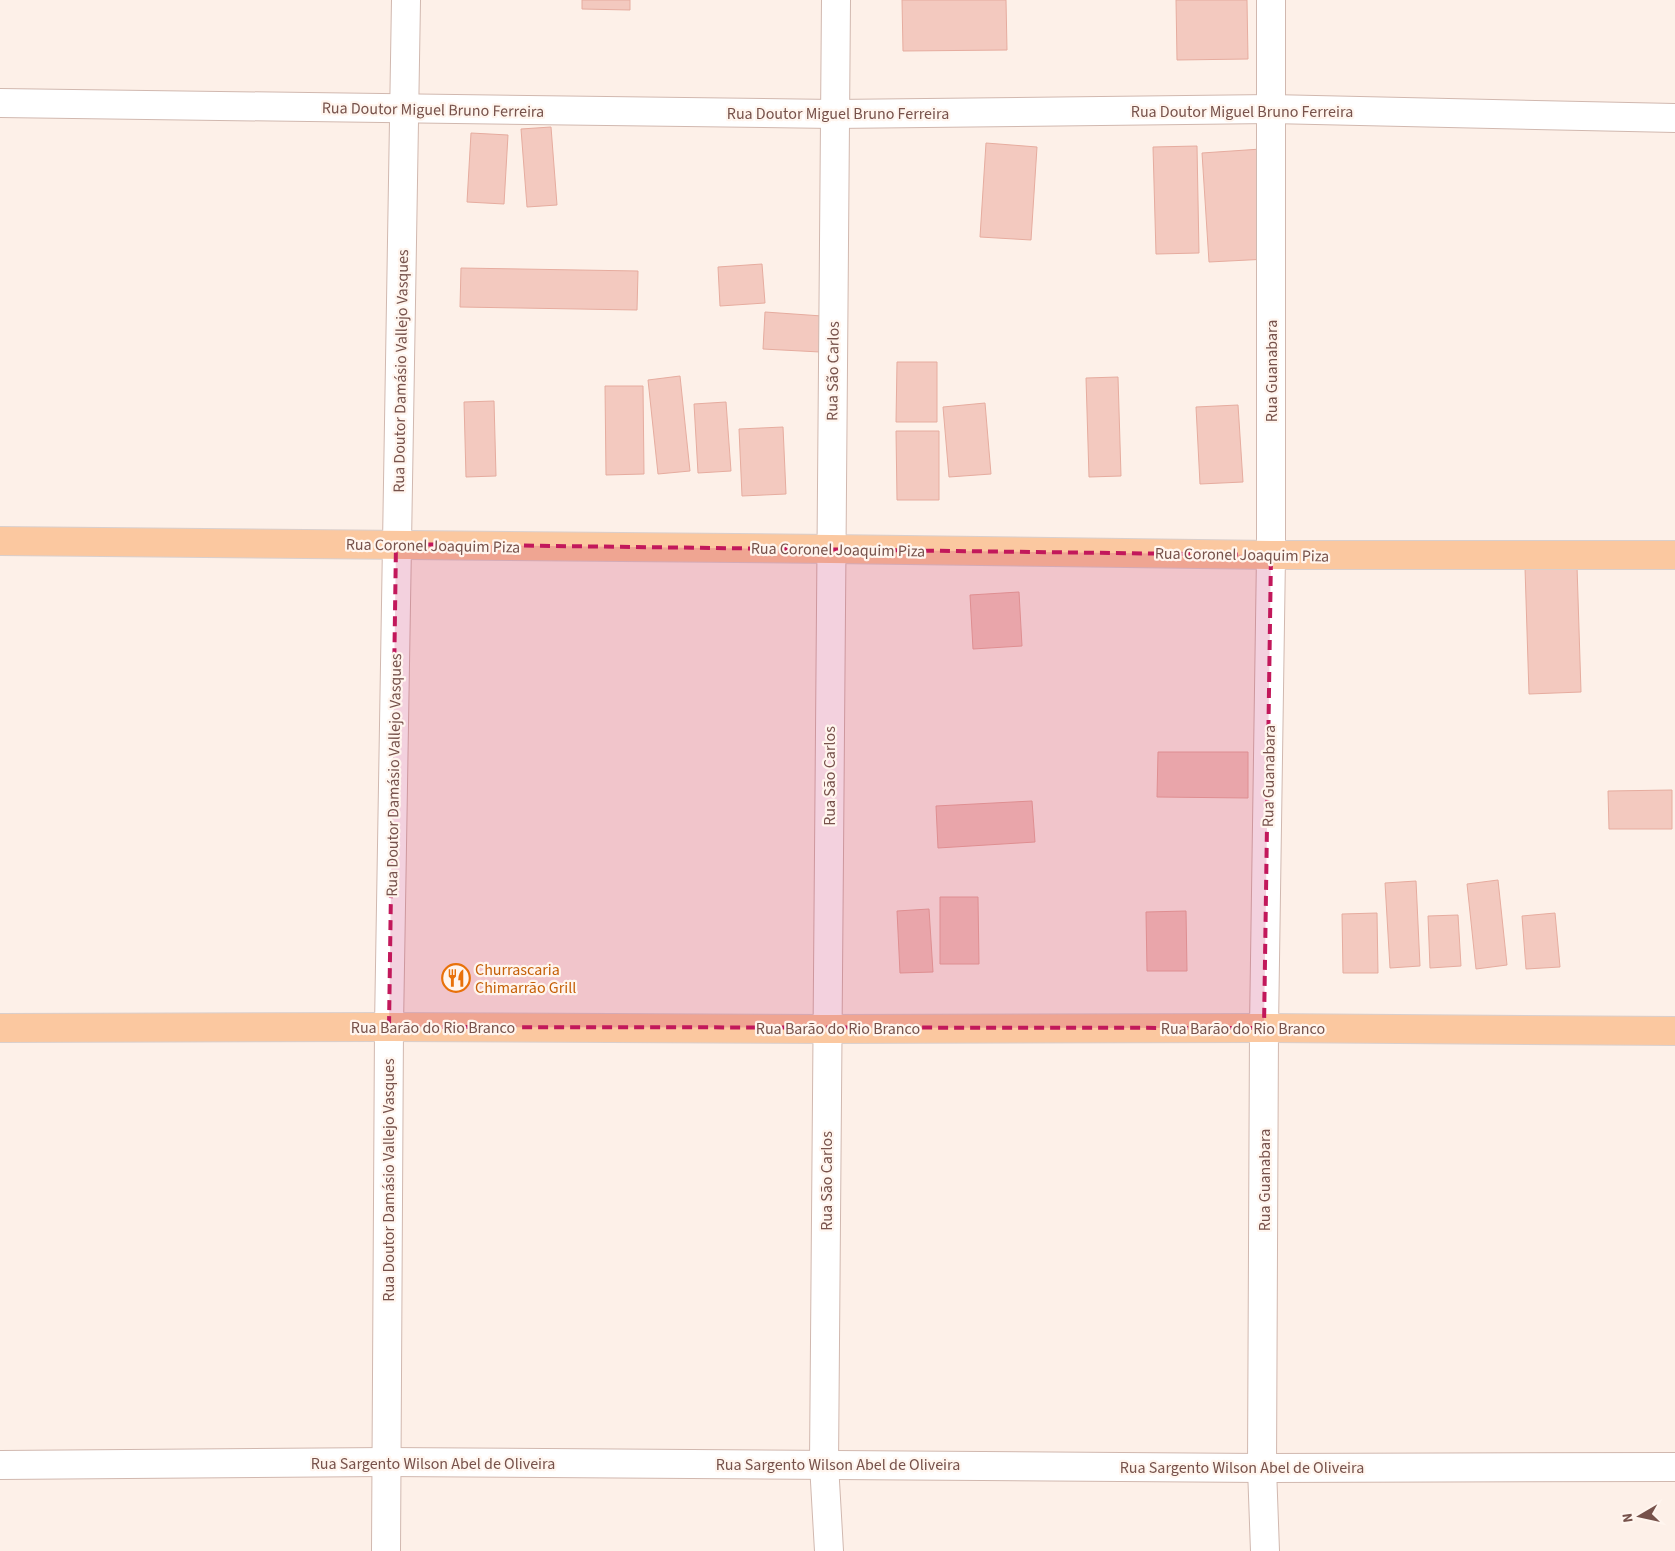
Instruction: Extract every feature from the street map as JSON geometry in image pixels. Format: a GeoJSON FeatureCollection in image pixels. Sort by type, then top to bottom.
{"type":"FeatureCollection","features":[{"type":"Feature","properties":{"kind":"main road","name":"Rua Coronel Joaquim Piza"},"geometry":{"type":"LineString","coordinates":[[0,541],[830,548],[1271,555],[1675,555]]}},
{"type":"Feature","properties":{"kind":"main road","name":"Rua Barão do Rio Branco"},"geometry":{"type":"LineString","coordinates":[[0,1028],[1264,1028],[1675,1031]]}},
{"type":"Feature","properties":{"kind":"street","name":"Rua Doutor Damásio Vallejo Vasques"},"geometry":{"type":"LineString","coordinates":[[386,1551],[389,1027],[406,0]]}},
{"type":"Feature","properties":{"kind":"street","name":"Rua São Carlos"},"geometry":{"type":"LineString","coordinates":[[829,1551],[824,1464],[830,548],[836,0]]}},
{"type":"Feature","properties":{"kind":"street","name":"Rua Guanabara"},"geometry":{"type":"LineString","coordinates":[[1265,1551],[1262,1468],[1264,1028],[1271,555],[1271,0]]}},
{"type":"Feature","properties":{"kind":"street","name":"Rua Doutor Miguel Bruno Ferreira"},"geometry":{"type":"LineString","coordinates":[[0,103],[834,114],[1271,109],[1675,118]]}},
{"type":"Feature","properties":{"kind":"street","name":"Rua Sargento Wilson Abel de Oliveira"},"geometry":{"type":"LineString","coordinates":[[0,1465],[386,1462],[1262,1468],[1675,1467]]}},
{"type":"Feature","properties":{"kind":"highlighted area"},"geometry":{"type":"Polygon","coordinates":[[[396,544],[1271,555],[1264,1028],[389,1027],[396,544]]]}},
{"type":"Feature","properties":{"kind":"building"},"geometry":{"type":"Polygon","coordinates":[[[582,0],[630,0],[630,10],[582,9],[582,0]]]}},
{"type":"Feature","properties":{"kind":"building"},"geometry":{"type":"Polygon","coordinates":[[[902,0],[1006,0],[1007,50],[903,51],[902,0]]]}},
{"type":"Feature","properties":{"kind":"building"},"geometry":{"type":"Polygon","coordinates":[[[1176,0],[1247,0],[1248,59],[1177,60],[1176,0]]]}},
{"type":"Feature","properties":{"kind":"building"},"geometry":{"type":"Polygon","coordinates":[[[551,127],[557,205],[527,207],[521,129],[551,127]]]}},
{"type":"Feature","properties":{"kind":"building"},"geometry":{"type":"Polygon","coordinates":[[[471,133],[508,135],[504,204],[467,202],[471,133]]]}},
{"type":"Feature","properties":{"kind":"building"},"geometry":{"type":"Polygon","coordinates":[[[986,143],[1037,147],[1031,240],[980,237],[986,143]]]}},
{"type":"Feature","properties":{"kind":"building"},"geometry":{"type":"Polygon","coordinates":[[[1197,146],[1199,253],[1156,254],[1153,147],[1197,146]]]}},
{"type":"Feature","properties":{"kind":"building"},"geometry":{"type":"Polygon","coordinates":[[[1261,149],[1268,259],[1209,262],[1202,153],[1261,149]]]}},
{"type":"Feature","properties":{"kind":"building"},"geometry":{"type":"Polygon","coordinates":[[[762,264],[765,303],[720,306],[718,267],[762,264]]]}},
{"type":"Feature","properties":{"kind":"building"},"geometry":{"type":"Polygon","coordinates":[[[461,268],[638,271],[637,310],[460,307],[461,268]]]}},
{"type":"Feature","properties":{"kind":"building"},"geometry":{"type":"Polygon","coordinates":[[[765,312],[822,316],[820,352],[763,349],[765,312]]]}},
{"type":"Feature","properties":{"kind":"building"},"geometry":{"type":"Polygon","coordinates":[[[897,362],[937,362],[937,422],[896,422],[897,362]]]}},
{"type":"Feature","properties":{"kind":"building"},"geometry":{"type":"Polygon","coordinates":[[[680,376],[690,471],[658,474],[648,380],[680,376]]]}},
{"type":"Feature","properties":{"kind":"building"},"geometry":{"type":"Polygon","coordinates":[[[1118,377],[1121,476],[1089,477],[1086,378],[1118,377]]]}},
{"type":"Feature","properties":{"kind":"building"},"geometry":{"type":"Polygon","coordinates":[[[605,386],[643,386],[644,474],[606,475],[605,386]]]}},
{"type":"Feature","properties":{"kind":"building"},"geometry":{"type":"Polygon","coordinates":[[[494,401],[496,476],[466,477],[464,402],[494,401]]]}},
{"type":"Feature","properties":{"kind":"building"},"geometry":{"type":"Polygon","coordinates":[[[726,402],[731,471],[698,473],[694,404],[726,402]]]}},
{"type":"Feature","properties":{"kind":"building"},"geometry":{"type":"Polygon","coordinates":[[[985,403],[991,474],[949,477],[943,407],[985,403]]]}},
{"type":"Feature","properties":{"kind":"building"},"geometry":{"type":"Polygon","coordinates":[[[1238,405],[1243,482],[1200,484],[1196,407],[1238,405]]]}},
{"type":"Feature","properties":{"kind":"building"},"geometry":{"type":"Polygon","coordinates":[[[783,427],[786,494],[742,496],[739,429],[783,427]]]}},
{"type":"Feature","properties":{"kind":"building"},"geometry":{"type":"Polygon","coordinates":[[[896,431],[939,431],[939,500],[897,500],[896,431]]]}},
{"type":"Feature","properties":{"kind":"building"},"geometry":{"type":"Polygon","coordinates":[[[1577,566],[1581,692],[1529,694],[1525,568],[1577,566]]]}},
{"type":"Feature","properties":{"kind":"building"},"geometry":{"type":"Polygon","coordinates":[[[1019,592],[1022,646],[973,649],[970,595],[1019,592]]]}},
{"type":"Feature","properties":{"kind":"building"},"geometry":{"type":"Polygon","coordinates":[[[1158,752],[1248,752],[1248,798],[1157,797],[1158,752]]]}},
{"type":"Feature","properties":{"kind":"building"},"geometry":{"type":"Polygon","coordinates":[[[1672,790],[1672,829],[1609,829],[1608,791],[1672,790]]]}},
{"type":"Feature","properties":{"kind":"building"},"geometry":{"type":"Polygon","coordinates":[[[1032,801],[1035,842],[938,848],[936,806],[1032,801]]]}},
{"type":"Feature","properties":{"kind":"building"},"geometry":{"type":"Polygon","coordinates":[[[1498,880],[1507,965],[1476,969],[1467,884],[1498,880]]]}},
{"type":"Feature","properties":{"kind":"building"},"geometry":{"type":"Polygon","coordinates":[[[1416,881],[1420,966],[1390,968],[1385,883],[1416,881]]]}},
{"type":"Feature","properties":{"kind":"building"},"geometry":{"type":"Polygon","coordinates":[[[940,897],[978,897],[979,964],[940,964],[940,897]]]}},
{"type":"Feature","properties":{"kind":"building"},"geometry":{"type":"Polygon","coordinates":[[[929,909],[933,972],[900,973],[897,911],[929,909]]]}},
{"type":"Feature","properties":{"kind":"building"},"geometry":{"type":"Polygon","coordinates":[[[1186,911],[1187,971],[1147,971],[1146,912],[1186,911]]]}},
{"type":"Feature","properties":{"kind":"building"},"geometry":{"type":"Polygon","coordinates":[[[1377,913],[1378,973],[1343,973],[1342,914],[1377,913]]]}},
{"type":"Feature","properties":{"kind":"building"},"geometry":{"type":"Polygon","coordinates":[[[1555,913],[1560,967],[1526,969],[1522,916],[1555,913]]]}},
{"type":"Feature","properties":{"kind":"building"},"geometry":{"type":"Polygon","coordinates":[[[1458,915],[1461,966],[1430,968],[1428,916],[1458,915]]]}},
{"type":"Feature","properties":{"kind":"place","name":"Churrascaria Chimarrão Grill"},"geometry":{"type":"Point","coordinates":[456,978]}}]}
